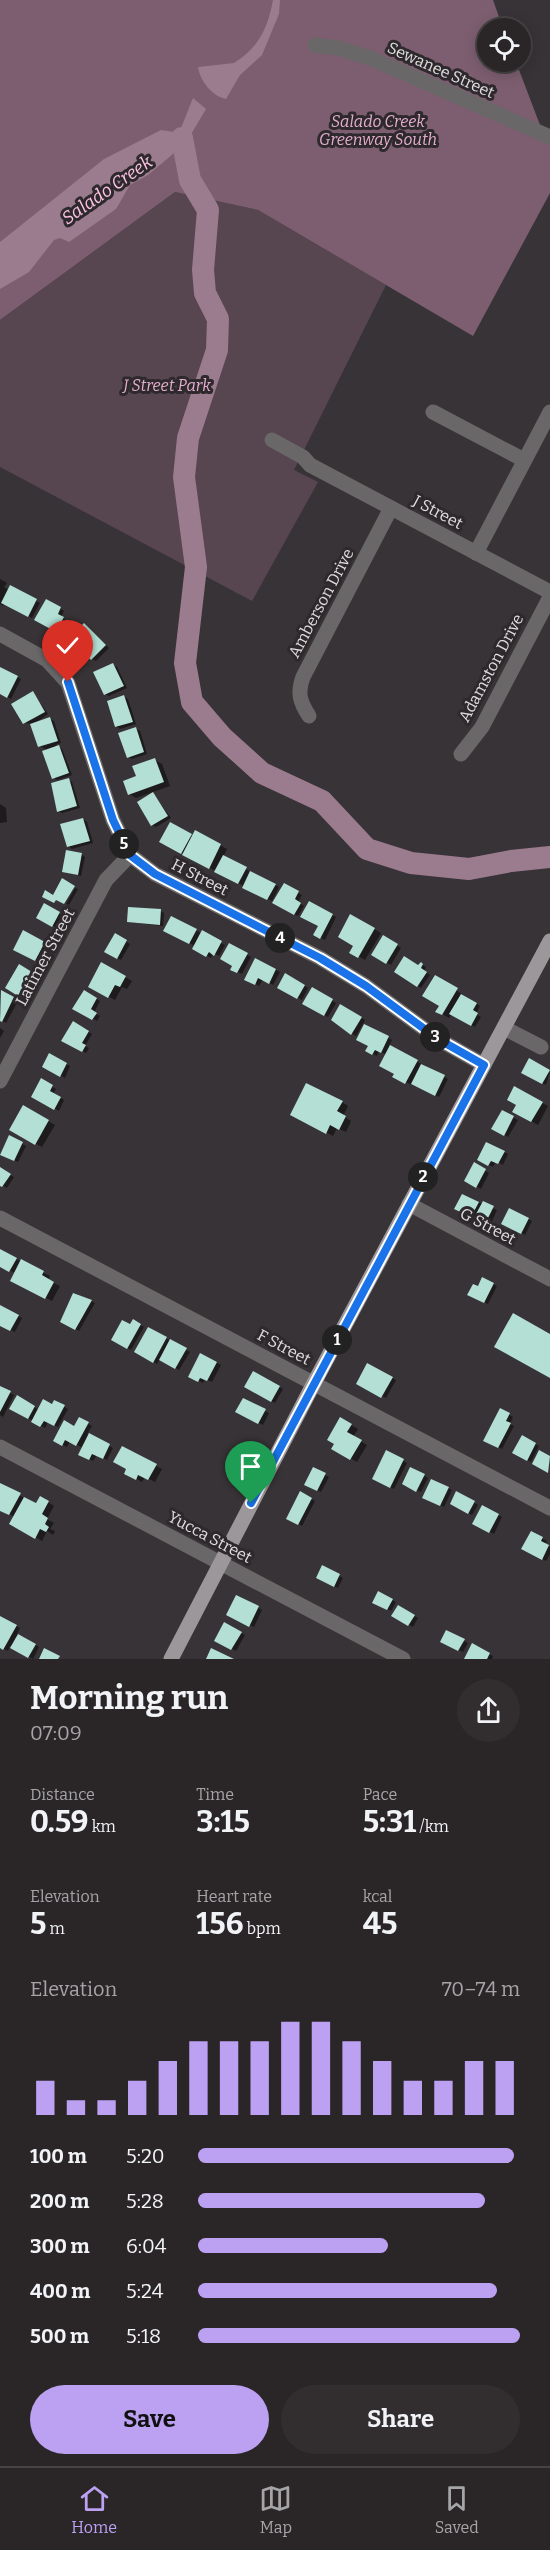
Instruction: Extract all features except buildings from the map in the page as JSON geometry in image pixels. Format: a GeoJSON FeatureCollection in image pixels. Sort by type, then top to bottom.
{"type":"FeatureCollection","features":[{"type":"Feature","properties":{"kind":"main road"},"geometry":{"type":"LineString","coordinates":[[171,1659],[314,1383],[550,941]]}},
{"type":"Feature","properties":{"kind":"street","name":"Sewanee Street"},"geometry":{"type":"LineString","coordinates":[[315,45],[338,48],[370,58],[550,137]]}},
{"type":"Feature","properties":{"kind":"street"},"geometry":{"type":"LineString","coordinates":[[433,412],[524,460]]}},
{"type":"Feature","properties":{"kind":"street"},"geometry":{"type":"LineString","coordinates":[[476,553],[550,412]]}},
{"type":"Feature","properties":{"kind":"street","name":"J Street"},"geometry":{"type":"LineString","coordinates":[[270,445],[303,457],[310,465],[550,592]]}},
{"type":"Feature","properties":{"kind":"street","name":"Amberson Drive"},"geometry":{"type":"LineString","coordinates":[[309,716],[298,690],[303,677],[391,508]]}},
{"type":"Feature","properties":{"kind":"street","name":"Adamston Drive"},"geometry":{"type":"LineString","coordinates":[[461,754],[482,727],[550,597]]}},
{"type":"Feature","properties":{"kind":"street","name":"H Street"},"geometry":{"type":"LineString","coordinates":[[0,634],[46,660],[68,682],[113,820],[130,855],[155,874],[320,958],[366,986],[438,1039],[484,1065]]}},
{"type":"Feature","properties":{"kind":"street","name":"Latimer Street"},"geometry":{"type":"LineString","coordinates":[[0,1081],[106,880],[130,855]]}},
{"type":"Feature","properties":{"kind":"street"},"geometry":{"type":"LineString","coordinates":[[504,1028],[541,1047]]}},
{"type":"Feature","properties":{"kind":"street","name":"G Street"},"geometry":{"type":"LineString","coordinates":[[409,1204],[550,1279]]}},
{"type":"Feature","properties":{"kind":"street","name":"F Street"},"geometry":{"type":"LineString","coordinates":[[0,1218],[550,1508]]}},
{"type":"Feature","properties":{"kind":"street","name":"Yucca Street"},"geometry":{"type":"LineString","coordinates":[[0,1447],[403,1659]]}},
{"type":"Feature","properties":{"kind":"green space","name":"Salado Creek Greenway South"},"geometry":{"type":"Polygon","coordinates":[[[0,0],[493,0],[499,18],[477,18],[477,72],[520,72],[540,125],[550,131],[550,193],[473,336],[258,210],[175,192],[0,320],[0,0]]]}},
{"type":"Feature","properties":{"kind":"green space","name":"J Street Park"},"geometry":{"type":"Polygon","coordinates":[[[175,192],[258,210],[386,285],[294,470],[318,482],[252,601],[0,467],[0,320],[175,192]]]}},
{"type":"Feature","properties":{"kind":"water"},"geometry":{"type":"Polygon","coordinates":[[[273,0],[280,0],[279,14],[262,55],[240,75],[226,99],[216,95],[204,82],[198,67],[234,63],[250,51],[265,28],[273,0]]]}},
{"type":"Feature","properties":{"kind":"water","name":"Salado Creek"},"geometry":{"type":"Polygon","coordinates":[[[193,98],[206,109],[190,136],[173,154],[148,175],[130,185],[116,209],[69,242],[60,238],[54,240],[29,272],[0,289],[0,242],[104,159],[161,130],[174,132],[181,128],[193,98]]]}},
{"type":"Feature","properties":{"kind":"waterway"},"geometry":{"type":"LineString","coordinates":[[182,138],[190,180],[208,210],[203,270],[205,293],[218,319],[217,350],[188,438],[184,477],[196,567],[185,663],[192,702],[222,737],[262,773],[322,801],[367,849],[411,863],[469,869],[550,857]]}},
{"type":"Feature","properties":{"kind":"route"},"geometry":{"type":"LineString","coordinates":[[68,682],[113,820],[130,855],[155,874],[320,958],[366,986],[409,1020],[438,1039],[484,1065],[251,1503]]}}]}
